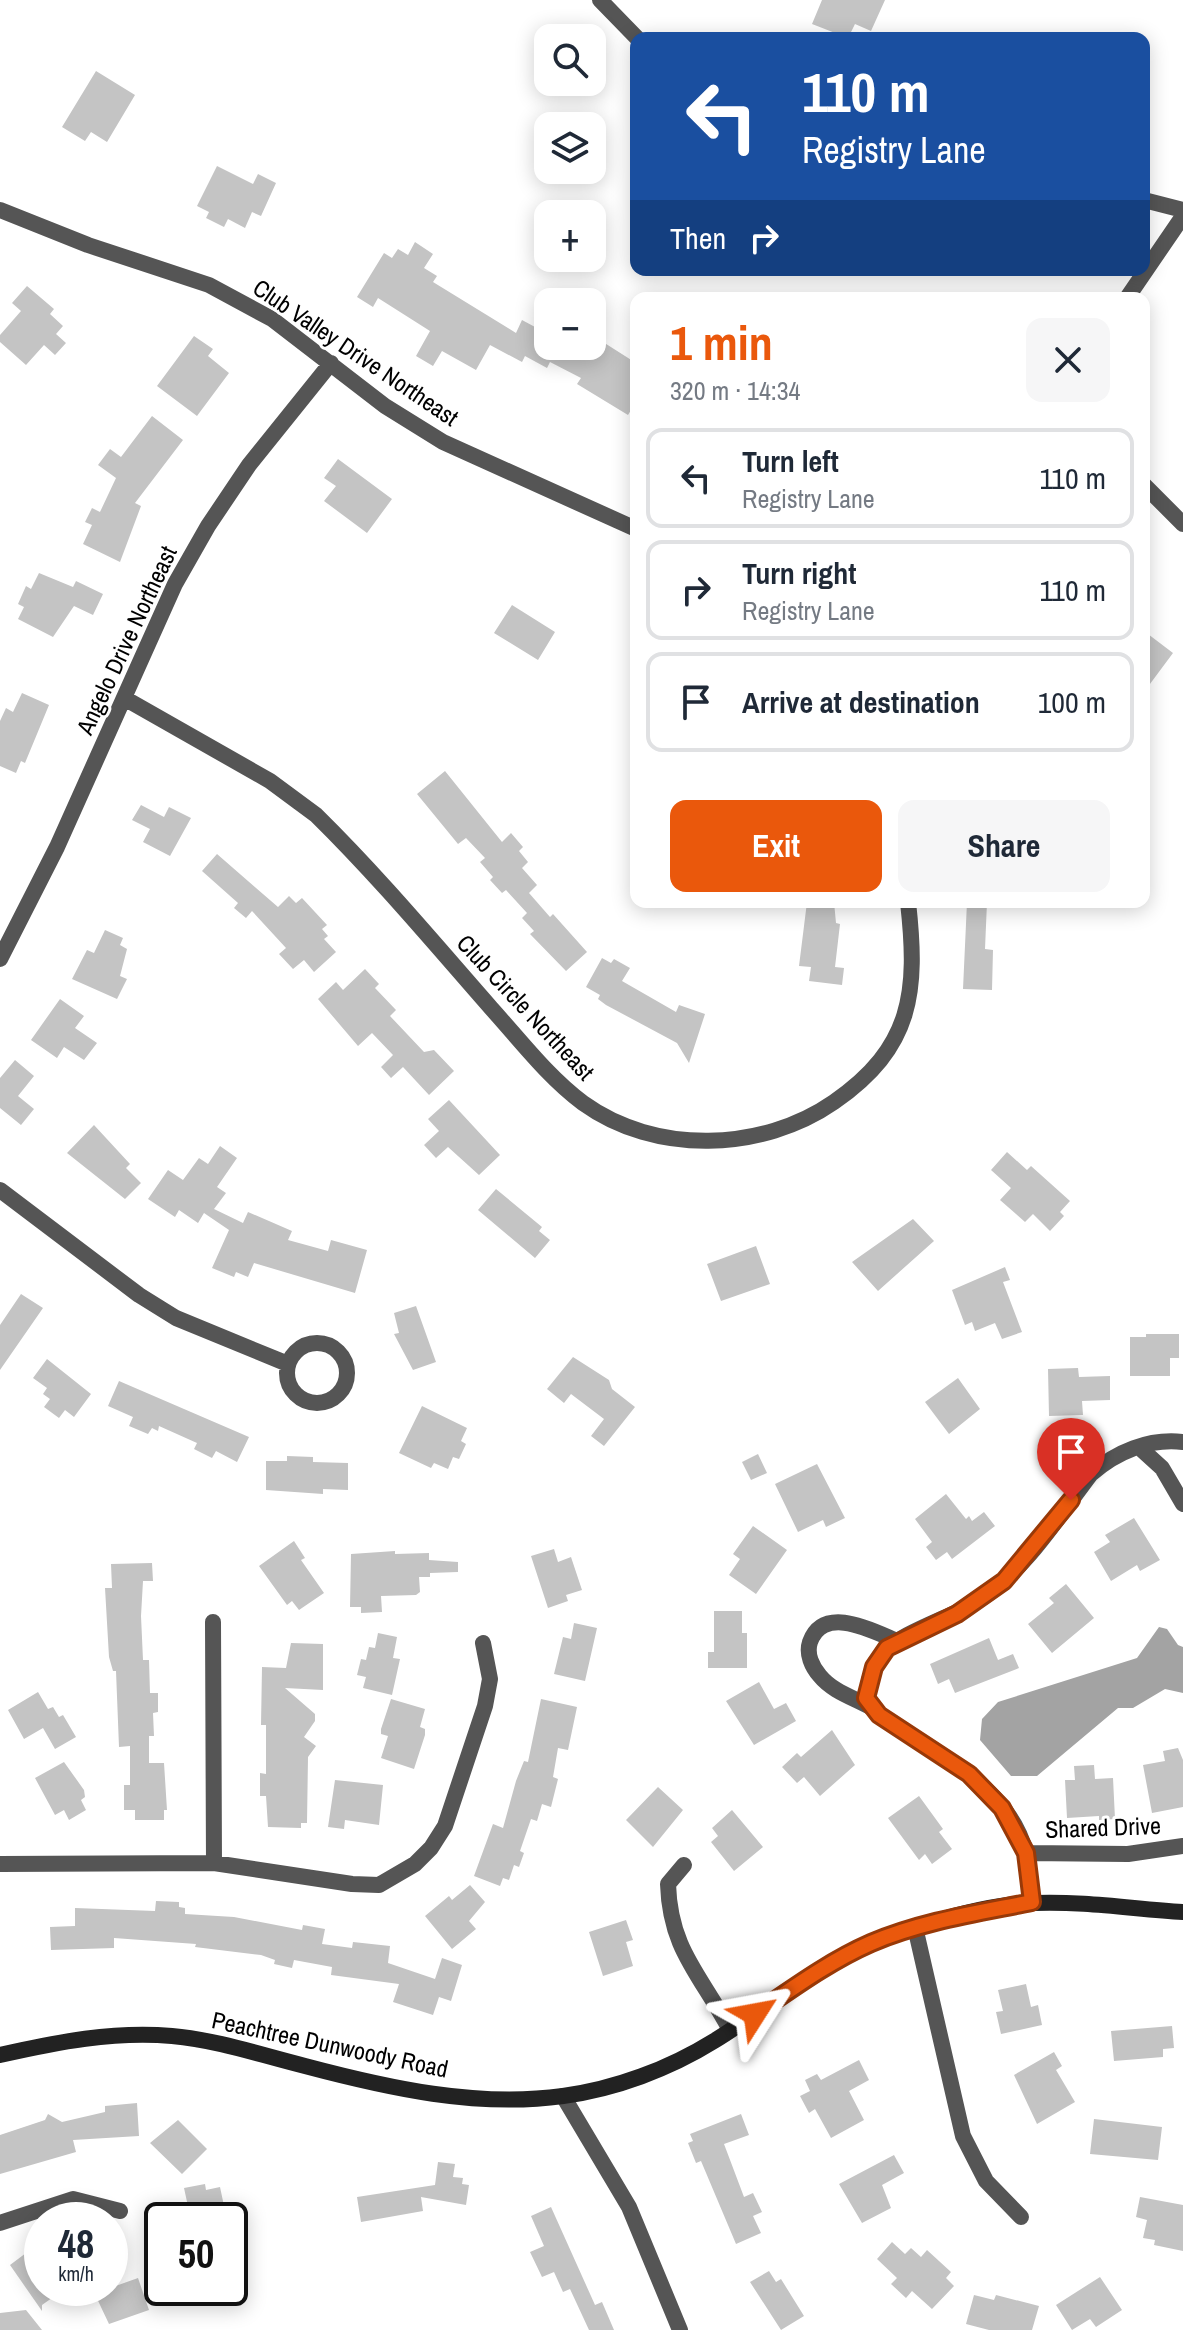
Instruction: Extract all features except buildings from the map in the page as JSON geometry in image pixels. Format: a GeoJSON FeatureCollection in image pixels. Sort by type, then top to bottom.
{"type":"FeatureCollection","features":[{"type":"Feature","properties":{"kind":"main road","name":"Peachtree Dunwoody Road"},"geometry":{"type":"LineString","coordinates":[[0,2055],[72,2039],[173,2036],[216,2043],[354,2079],[429,2093],[499,2100],[563,2096],[621,2083],[677,2061],[830,1964],[915,1927],[1032,1902],[1183,1912]]}},
{"type":"Feature","properties":{"kind":"street"},"geometry":{"type":"LineString","coordinates":[[600,0],[631,32]]}},
{"type":"Feature","properties":{"kind":"street"},"geometry":{"type":"LineString","coordinates":[[1150,202],[1183,210]]}},
{"type":"Feature","properties":{"kind":"street","name":"Club Valley Drive Northeast"},"geometry":{"type":"LineString","coordinates":[[1,212],[209,285],[272,319],[385,406],[443,442],[630,526]]}},
{"type":"Feature","properties":{"kind":"street"},"geometry":{"type":"LineString","coordinates":[[1150,264],[1183,216]]}},
{"type":"Feature","properties":{"kind":"street","name":"Angelo Drive Northeast"},"geometry":{"type":"LineString","coordinates":[[0,959],[57,847],[175,584],[208,526],[249,465],[331,363]]}},
{"type":"Feature","properties":{"kind":"street"},"geometry":{"type":"LineString","coordinates":[[1150,491],[1183,524]]}},
{"type":"Feature","properties":{"kind":"street","name":"Club Circle Northeast"},"geometry":{"type":"LineString","coordinates":[[124,698],[270,781],[316,815],[564,1088],[618,1124],[650,1135],[698,1141],[748,1137],[801,1120],[849,1091],[894,1044],[909,1009],[912,974],[908,908]]}},
{"type":"Feature","properties":{"kind":"street"},"geometry":{"type":"LineString","coordinates":[[0,1190],[139,1295],[176,1318],[288,1364]]}},
{"type":"Feature","properties":{"kind":"street"},"geometry":{"type":"LineString","coordinates":[[872,1708],[866,1698],[870,1677],[880,1657],[897,1641],[957,1614],[1004,1581],[1091,1474],[1120,1452],[1183,1442]]}},
{"type":"Feature","properties":{"kind":"street"},"geometry":{"type":"LineString","coordinates":[[1140,1448],[1162,1468],[1183,1504]]}},
{"type":"Feature","properties":{"kind":"street"},"geometry":{"type":"LineString","coordinates":[[213,1622],[214,1863]]}},
{"type":"Feature","properties":{"kind":"street"},"geometry":{"type":"LineString","coordinates":[[897,1641],[858,1625],[837,1622],[820,1628],[809,1644],[809,1655],[820,1677],[951,1760],[986,1789],[1016,1829],[1026,1853],[1032,1902]]}},
{"type":"Feature","properties":{"kind":"street"},"geometry":{"type":"LineString","coordinates":[[0,1864],[214,1863],[352,1884],[379,1885],[415,1864],[431,1848],[445,1826],[481,1723],[490,1679],[483,1643]]}},
{"type":"Feature","properties":{"kind":"street","name":"Shared Drive"},"geometry":{"type":"LineString","coordinates":[[1026,1853],[1128,1854],[1183,1846]]}},
{"type":"Feature","properties":{"kind":"street"},"geometry":{"type":"LineString","coordinates":[[684,1865],[668,1884],[669,1918],[676,1940],[730,2030]]}},
{"type":"Feature","properties":{"kind":"street"},"geometry":{"type":"LineString","coordinates":[[915,1927],[963,2136],[986,2181],[1021,2217]]}},
{"type":"Feature","properties":{"kind":"street"},"geometry":{"type":"LineString","coordinates":[[563,2096],[629,2207],[680,2330]]}},
{"type":"Feature","properties":{"kind":"street"},"geometry":{"type":"LineString","coordinates":[[64,2202],[73,2199],[85,2202]]}},
{"type":"Feature","properties":{"kind":"street"},"geometry":{"type":"LineString","coordinates":[[0,2223],[24,2215]]}},
{"type":"Feature","properties":{"kind":"shaded area"},"geometry":{"type":"Polygon","coordinates":[[[1159,1627],[1167,1629],[1178,1645],[1183,1647],[1183,1693],[1165,1689],[1133,1708],[1118,1708],[1037,1776],[1011,1776],[980,1740],[982,1719],[998,1702],[1137,1658],[1159,1627]]]}},
{"type":"Feature","properties":{"kind":"route"},"geometry":{"type":"LineString","coordinates":[[755,2014],[830,1964],[871,1943],[915,1927],[1032,1902],[1026,1853],[1016,1829],[1002,1808],[986,1789],[951,1760],[879,1715],[866,1698],[867,1686],[874,1667],[887,1648],[957,1614],[1004,1581],[1023,1562],[1071,1500]]}}]}
